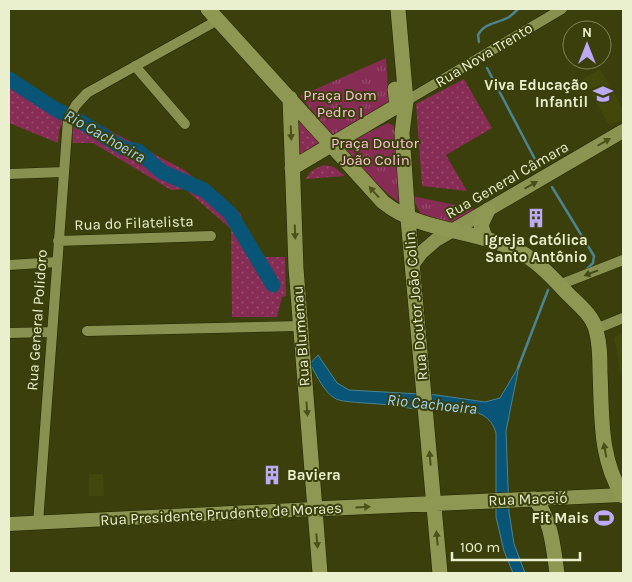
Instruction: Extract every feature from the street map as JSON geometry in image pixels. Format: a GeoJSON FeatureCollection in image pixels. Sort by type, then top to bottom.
{"type":"FeatureCollection","features":[{"type":"Feature","properties":{"kind":"main road"},"geometry":{"type":"LineString","coordinates":[[388,9],[397,106]]}},
{"type":"Feature","properties":{"kind":"main road"},"geometry":{"type":"LineString","coordinates":[[397,106],[398,9]]}},
{"type":"Feature","properties":{"kind":"main road"},"geometry":{"type":"LineString","coordinates":[[213,14],[383,202],[395,212],[408,218],[485,238],[521,252],[559,285],[588,315],[596,329],[599,344],[603,436],[606,453],[612,476],[623,496]]}},
{"type":"Feature","properties":{"kind":"main road","name":"Rua Blumenau"},"geometry":{"type":"LineString","coordinates":[[290,98],[300,326],[320,573]]}},
{"type":"Feature","properties":{"kind":"main road","name":"Rua Doutor João Colin"},"geometry":{"type":"LineString","coordinates":[[397,106],[397,120],[402,133],[440,573]]}},
{"type":"Feature","properties":{"kind":"main road","name":"Rua Nova Trento"},"geometry":{"type":"LineString","coordinates":[[292,168],[397,106]]}},
{"type":"Feature","properties":{"kind":"main road","name":"Rua General Câmara"},"geometry":{"type":"LineString","coordinates":[[412,265],[430,244],[623,132]]}},
{"type":"Feature","properties":{"kind":"main road"},"geometry":{"type":"LineString","coordinates":[[485,238],[481,225],[488,210]]}},
{"type":"Feature","properties":{"kind":"main road","name":"Rua Maceió"},"geometry":{"type":"LineString","coordinates":[[434,503],[623,496]]}},
{"type":"Feature","properties":{"kind":"main road"},"geometry":{"type":"LineString","coordinates":[[535,499],[546,515],[549,524],[557,573]]}},
{"type":"Feature","properties":{"kind":"main road","name":"Rua Presidente Prudente de Moraes"},"geometry":{"type":"LineString","coordinates":[[9,524],[434,503]]}},
{"type":"Feature","properties":{"kind":"street","name":"Rua Nova Trento"},"geometry":{"type":"LineString","coordinates":[[397,106],[562,9]]}},
{"type":"Feature","properties":{"kind":"street"},"geometry":{"type":"LineString","coordinates":[[185,124],[135,66],[213,14]]}},
{"type":"Feature","properties":{"kind":"street","name":"Rua General Polidoro"},"geometry":{"type":"LineString","coordinates":[[38,523],[63,172],[69,116],[86,93],[135,66]]}},
{"type":"Feature","properties":{"kind":"street"},"geometry":{"type":"LineString","coordinates":[[9,174],[63,172]]}},
{"type":"Feature","properties":{"kind":"street","name":"Rua do Filatelista"},"geometry":{"type":"LineString","coordinates":[[58,241],[211,236]]}},
{"type":"Feature","properties":{"kind":"street"},"geometry":{"type":"LineString","coordinates":[[559,285],[623,260]]}},
{"type":"Feature","properties":{"kind":"street"},"geometry":{"type":"LineString","coordinates":[[9,265],[57,262]]}},
{"type":"Feature","properties":{"kind":"street"},"geometry":{"type":"LineString","coordinates":[[596,329],[623,318]]}},
{"type":"Feature","properties":{"kind":"street"},"geometry":{"type":"LineString","coordinates":[[87,331],[300,326]]}},
{"type":"Feature","properties":{"kind":"street"},"geometry":{"type":"LineString","coordinates":[[9,333],[52,332]]}},
{"type":"Feature","properties":{"kind":"shaded area","name":"Viva Educação Infantil"},"geometry":{"type":"Polygon","coordinates":[[[601,70],[623,109],[623,119],[610,126],[582,79],[601,70]]]}},
{"type":"Feature","properties":{"kind":"shaded area"},"geometry":{"type":"Polygon","coordinates":[[[623,334],[623,385],[614,337],[623,334]]]}},
{"type":"Feature","properties":{"kind":"shaded area"},"geometry":{"type":"Polygon","coordinates":[[[89,474],[103,474],[104,496],[89,496],[89,474]]]}},
{"type":"Feature","properties":{"kind":"green space","name":"Praça Dom Pedro I"},"geometry":{"type":"Polygon","coordinates":[[[386,58],[389,102],[333,136],[300,96],[386,58]]]}},
{"type":"Feature","properties":{"kind":"green space"},"geometry":{"type":"Polygon","coordinates":[[[9,76],[14,78],[22,90],[37,99],[38,103],[57,112],[64,119],[59,131],[58,143],[9,123],[9,76]]]}},
{"type":"Feature","properties":{"kind":"green space"},"geometry":{"type":"Polygon","coordinates":[[[464,79],[492,128],[446,155],[467,191],[422,186],[416,104],[464,79]]]}},
{"type":"Feature","properties":{"kind":"green space"},"geometry":{"type":"Polygon","coordinates":[[[81,115],[184,170],[240,213],[252,243],[261,257],[285,257],[286,296],[282,297],[277,317],[232,317],[231,229],[185,189],[171,190],[93,143],[73,143],[72,131],[81,115]]]}},
{"type":"Feature","properties":{"kind":"green space"},"geometry":{"type":"Polygon","coordinates":[[[297,117],[320,143],[298,156],[297,117]]]}},
{"type":"Feature","properties":{"kind":"green space","name":"Praça Doutor João Colin"},"geometry":{"type":"Polygon","coordinates":[[[388,123],[394,126],[401,204],[377,184],[342,145],[388,123]]]}},
{"type":"Feature","properties":{"kind":"green space"},"geometry":{"type":"Polygon","coordinates":[[[325,165],[334,167],[345,176],[306,179],[314,170],[325,165]]]}},
{"type":"Feature","properties":{"kind":"green space"},"geometry":{"type":"Polygon","coordinates":[[[412,196],[474,209],[460,221],[442,222],[420,213],[412,196]]]}},
{"type":"Feature","properties":{"kind":"water"},"geometry":{"type":"Polygon","coordinates":[[[318,355],[337,383],[349,390],[437,395],[485,402],[500,398],[519,366],[506,431],[509,512],[514,544],[525,573],[513,573],[504,551],[496,517],[496,433],[491,422],[483,415],[462,409],[415,409],[395,405],[339,400],[326,390],[310,364],[318,355]]]}},
{"type":"Feature","properties":{"kind":"waterway"},"geometry":{"type":"LineString","coordinates":[[479,42],[478,35],[484,28],[509,17],[518,9]]}},
{"type":"Feature","properties":{"kind":"waterway"},"geometry":{"type":"LineString","coordinates":[[487,68],[538,165]]}},
{"type":"Feature","properties":{"kind":"waterway","name":"Rio Cachoeira"},"geometry":{"type":"LineString","coordinates":[[9,79],[55,109],[83,123],[123,148],[138,151],[162,172],[204,190],[230,213],[273,285]]}},
{"type":"Feature","properties":{"kind":"waterway"},"geometry":{"type":"LineString","coordinates":[[552,187],[594,256],[593,263],[587,269]]}},
{"type":"Feature","properties":{"kind":"waterway"},"geometry":{"type":"LineString","coordinates":[[518,368],[548,290]]}},
{"type":"Feature","properties":{"kind":"place","name":"Viva Educação Infantil"},"geometry":{"type":"Point","coordinates":[603,94]}},
{"type":"Feature","properties":{"kind":"place","name":"Igreja Católica Santo Antônio"},"geometry":{"type":"Point","coordinates":[536,218]}},
{"type":"Feature","properties":{"kind":"place","name":"Baviera"},"geometry":{"type":"Point","coordinates":[272,475]}},
{"type":"Feature","properties":{"kind":"place","name":"Fit Mais"},"geometry":{"type":"Point","coordinates":[604,518]}}]}
